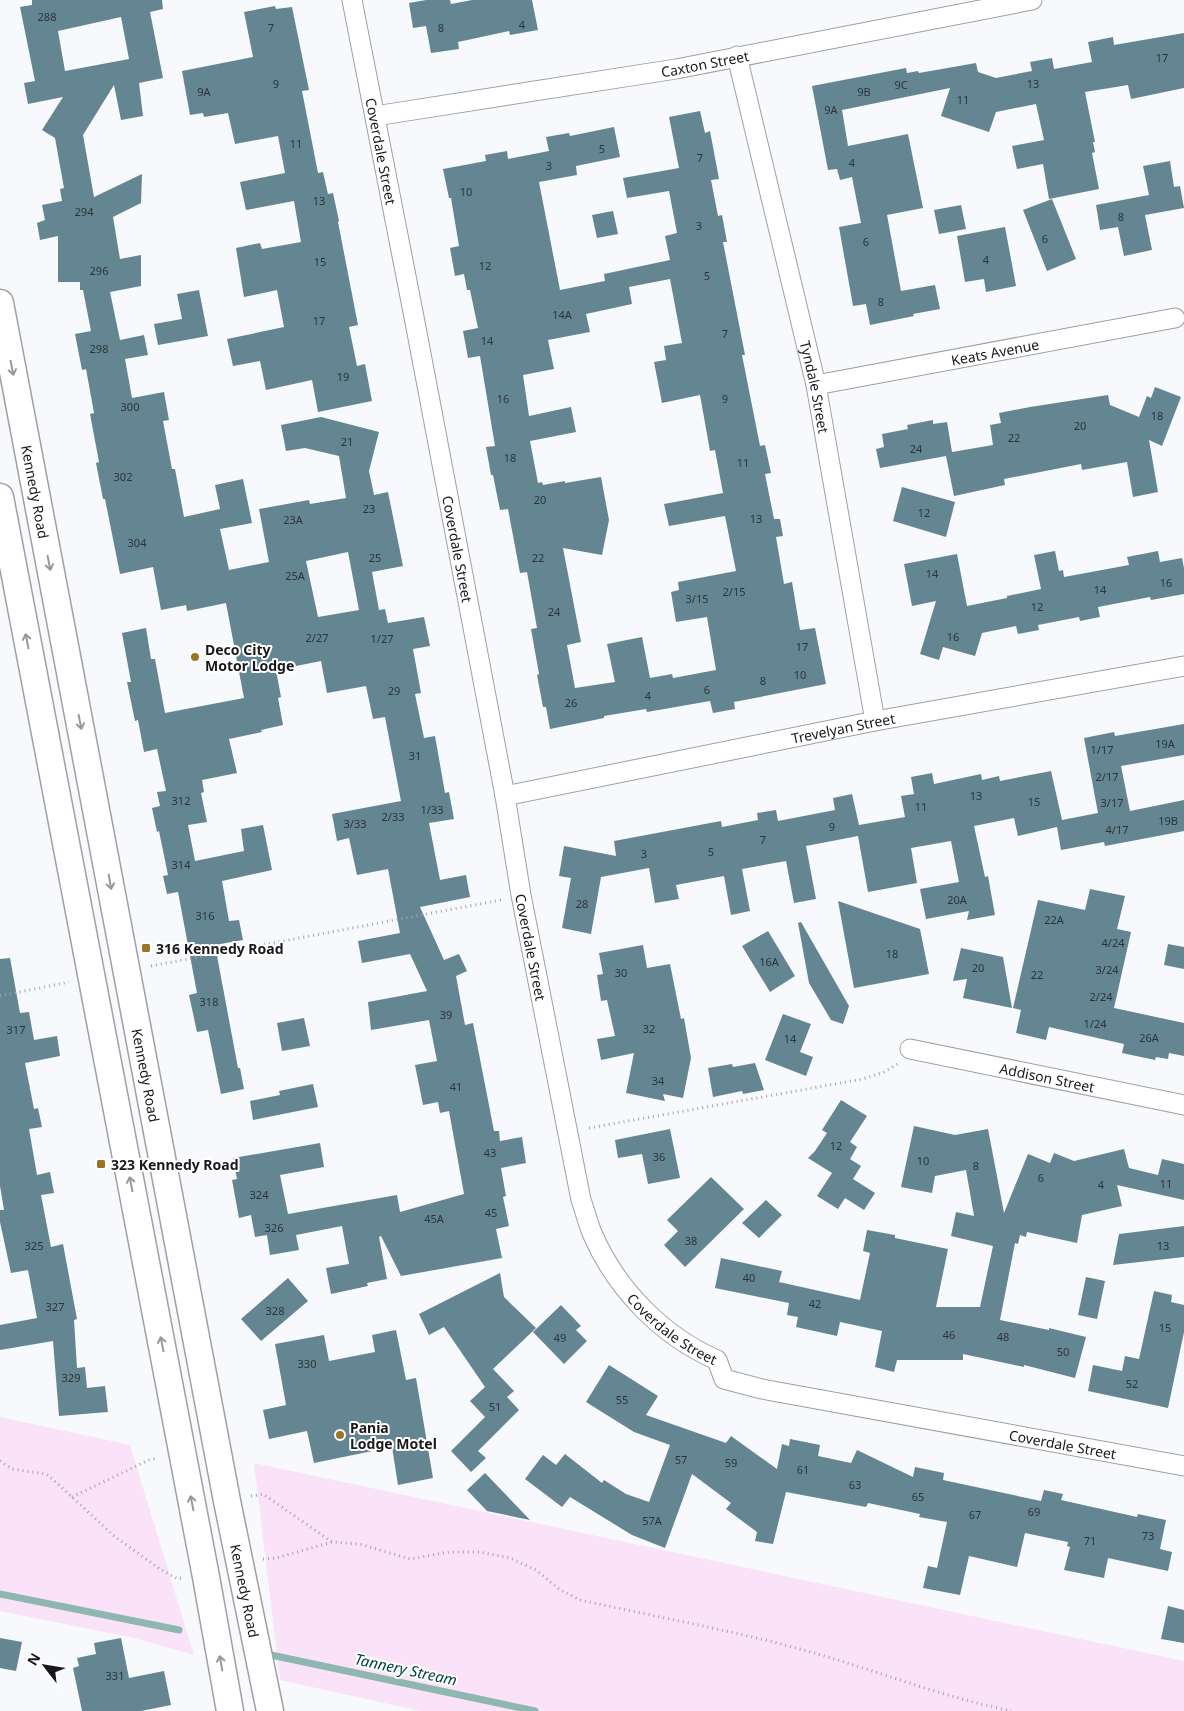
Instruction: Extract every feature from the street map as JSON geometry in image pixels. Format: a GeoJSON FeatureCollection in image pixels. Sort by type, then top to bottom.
{"type":"FeatureCollection","features":[{"type":"Feature","properties":{"kind":"main road","name":"Kennedy Road"},"geometry":{"type":"LineString","coordinates":[[0,303],[221,1470],[270,1711]]}},
{"type":"Feature","properties":{"kind":"main road"},"geometry":{"type":"LineString","coordinates":[[0,497],[185,1464],[230,1711]]}},
{"type":"Feature","properties":{"kind":"main road"},"geometry":{"type":"LineString","coordinates":[[36,689],[72,681]]}},
{"type":"Feature","properties":{"kind":"main road"},"geometry":{"type":"LineString","coordinates":[[185,1464],[221,1470]]}},
{"type":"Feature","properties":{"kind":"street","name":"Coverdale Street"},"geometry":{"type":"LineString","coordinates":[[352,0],[505,796],[521,895],[581,1200],[592,1233],[606,1260],[624,1287],[650,1317],[696,1350],[717,1360],[724,1379],[762,1389],[1184,1466]]}},
{"type":"Feature","properties":{"kind":"street","name":"Caxton Street"},"geometry":{"type":"LineString","coordinates":[[375,116],[676,69],[1032,0]]}},
{"type":"Feature","properties":{"kind":"street","name":"Tyndale Street"},"geometry":{"type":"LineString","coordinates":[[737,56],[816,385],[875,721]]}},
{"type":"Feature","properties":{"kind":"street","name":"Keats Avenue"},"geometry":{"type":"LineString","coordinates":[[816,385],[1175,318]]}},
{"type":"Feature","properties":{"kind":"street","name":"Trevelyan Street"},"geometry":{"type":"LineString","coordinates":[[505,796],[875,721],[1184,666]]}},
{"type":"Feature","properties":{"kind":"street","name":"Addison Street"},"geometry":{"type":"LineString","coordinates":[[910,1048],[1184,1105]]}},
{"type":"Feature","properties":{"kind":"path"},"geometry":{"type":"LineString","coordinates":[[126,970],[521,895]]}},
{"type":"Feature","properties":{"kind":"path"},"geometry":{"type":"LineString","coordinates":[[0,996],[91,977]]}},
{"type":"Feature","properties":{"kind":"path"},"geometry":{"type":"LineString","coordinates":[[568,1131],[863,1078],[897,1066],[910,1048]]}},
{"type":"Feature","properties":{"kind":"path"},"geometry":{"type":"LineString","coordinates":[[72,1497],[149,1460],[185,1464]]}},
{"type":"Feature","properties":{"kind":"path"},"geometry":{"type":"LineString","coordinates":[[0,1461],[12,1468],[46,1474],[114,1536],[160,1569],[178,1579],[206,1577]]}},
{"type":"Feature","properties":{"kind":"path"},"geometry":{"type":"LineString","coordinates":[[227,1501],[263,1494],[332,1542]]}},
{"type":"Feature","properties":{"kind":"path"},"geometry":{"type":"LineString","coordinates":[[240,1561],[276,1558],[332,1542],[360,1544],[410,1559],[449,1552],[479,1552],[510,1558],[536,1570],[559,1588],[580,1600],[794,1648],[854,1664],[973,1703],[1011,1711]]}},
{"type":"Feature","properties":{"kind":"shaded area"},"geometry":{"type":"Polygon","coordinates":[[[0,1417],[130,1445],[194,1655],[134,1638],[0,1611],[0,1417]]]}},
{"type":"Feature","properties":{"kind":"shaded area"},"geometry":{"type":"Polygon","coordinates":[[[254,1463],[1184,1661],[1184,1711],[421,1711],[280,1680],[254,1463]]]}},
{"type":"Feature","properties":{"kind":"building"},"geometry":{"type":"Polygon","coordinates":[[[32,0],[162,0],[163,9],[150,12],[163,78],[139,83],[143,116],[121,120],[114,85],[83,135],[94,197],[142,174],[141,203],[113,217],[120,259],[141,255],[141,286],[110,292],[120,340],[144,335],[148,355],[125,359],[132,398],[164,392],[169,420],[163,421],[184,517],[220,509],[215,485],[243,479],[252,523],[220,529],[229,570],[269,562],[259,509],[309,500],[310,504],[346,498],[339,456],[305,448],[286,451],[281,425],[321,417],[379,432],[369,471],[374,495],[388,492],[403,566],[372,572],[379,610],[385,609],[388,623],[424,617],[430,646],[413,649],[421,693],[415,694],[424,738],[435,736],[445,793],[449,792],[454,819],[429,823],[440,880],[466,875],[470,897],[420,907],[444,960],[459,954],[467,971],[456,976],[465,1025],[473,1023],[494,1131],[499,1131],[500,1141],[522,1137],[526,1163],[501,1168],[506,1196],[503,1197],[509,1226],[496,1229],[502,1258],[401,1276],[381,1236],[379,1237],[387,1279],[367,1283],[368,1286],[331,1294],[326,1268],[349,1264],[342,1226],[296,1235],[299,1250],[270,1255],[267,1235],[255,1237],[251,1215],[239,1218],[232,1180],[237,1179],[233,1158],[320,1143],[324,1167],[280,1175],[288,1214],[397,1195],[400,1212],[464,1194],[449,1111],[440,1113],[438,1102],[423,1105],[415,1065],[437,1061],[429,1020],[371,1030],[368,1002],[427,991],[410,954],[362,963],[358,941],[400,933],[388,869],[357,875],[349,838],[337,841],[332,814],[401,801],[385,717],[373,719],[366,686],[327,693],[321,661],[276,670],[281,697],[278,698],[283,725],[261,730],[262,732],[229,739],[237,773],[202,780],[204,792],[201,793],[207,822],[188,825],[195,861],[244,851],[241,829],[263,825],[272,870],[222,881],[229,921],[239,920],[243,940],[215,945],[238,1068],[240,1068],[244,1089],[221,1094],[208,1030],[197,1032],[189,995],[197,993],[178,892],[167,894],[163,876],[168,875],[152,808],[160,806],[157,792],[166,791],[157,749],[144,752],[138,720],[135,721],[127,682],[131,682],[122,633],[146,628],[151,659],[155,659],[165,713],[244,698],[226,603],[187,611],[186,605],[161,610],[153,567],[120,574],[96,463],[99,462],[90,414],[94,413],[86,369],[82,370],[75,334],[91,331],[83,290],[80,290],[80,282],[58,282],[58,236],[40,240],[37,223],[45,220],[42,205],[62,201],[60,189],[64,188],[55,138],[42,130],[63,97],[28,104],[24,83],[35,81],[20,7],[32,5],[32,0]],[[121,17],[58,31],[65,71],[129,59],[121,17]],[[348,552],[306,561],[318,617],[359,610],[348,552]]]}},
{"type":"Feature","properties":{"kind":"building"},"geometry":{"type":"Polygon","coordinates":[[[426,0],[450,0],[451,4],[472,0],[532,0],[538,30],[510,35],[509,31],[458,42],[459,49],[431,53],[426,26],[413,28],[409,3],[426,0]]]}},
{"type":"Feature","properties":{"kind":"building"},"geometry":{"type":"Polygon","coordinates":[[[275,6],[276,9],[292,7],[309,90],[302,91],[318,173],[323,172],[328,194],[333,193],[358,325],[349,327],[357,366],[365,364],[372,401],[318,412],[312,380],[266,390],[260,361],[233,366],[227,339],[284,327],[277,290],[244,297],[236,248],[260,243],[262,249],[301,242],[294,201],[246,210],[240,182],[285,173],[278,136],[235,144],[228,113],[204,117],[203,113],[190,115],[182,71],[253,57],[244,12],[275,6]]]}},
{"type":"Feature","properties":{"kind":"building"},"geometry":{"type":"Polygon","coordinates":[[[1184,33],[1184,88],[1131,99],[1128,85],[1085,92],[1095,142],[1093,142],[1095,152],[1092,153],[1099,189],[1049,199],[1043,164],[1017,169],[1012,146],[1044,140],[1036,104],[996,112],[989,132],[941,116],[950,88],[842,110],[848,146],[908,134],[923,208],[887,215],[901,291],[935,285],[940,309],[870,325],[866,304],[853,306],[839,227],[861,223],[852,177],[840,180],[837,169],[828,170],[812,86],[906,68],[907,73],[918,71],[919,73],[976,63],[978,72],[996,78],[1032,71],[1030,62],[1052,58],[1054,69],[1092,62],[1088,42],[1113,37],[1114,45],[1184,33]]]}},
{"type":"Feature","properties":{"kind":"building"},"geometry":{"type":"Polygon","coordinates":[[[700,111],[705,133],[710,131],[719,179],[711,180],[718,216],[722,215],[727,242],[723,242],[760,446],[765,445],[771,473],[765,474],[774,519],[780,519],[783,536],[776,537],[784,584],[792,582],[800,630],[815,628],[826,684],[734,702],[735,709],[713,713],[710,701],[647,712],[646,709],[604,716],[604,718],[550,729],[546,707],[543,707],[537,675],[539,674],[531,629],[537,628],[527,572],[520,573],[508,509],[500,510],[493,475],[491,475],[486,447],[495,446],[480,356],[468,358],[463,331],[478,328],[470,290],[467,290],[464,274],[455,276],[450,248],[459,246],[451,198],[449,198],[443,169],[486,161],[485,155],[507,151],[508,159],[549,151],[546,137],[569,133],[570,136],[614,127],[620,157],[576,166],[577,175],[539,182],[560,290],[605,281],[604,274],[670,260],[665,236],[677,233],[669,191],[627,198],[623,178],[679,168],[669,117],[700,111]],[[670,279],[629,287],[632,304],[586,314],[590,332],[548,340],[554,369],[523,375],[529,416],[571,407],[576,432],[530,441],[538,483],[542,482],[543,485],[565,481],[565,483],[601,477],[609,520],[602,555],[563,548],[581,642],[567,645],[575,688],[615,682],[607,644],[642,637],[650,678],[672,674],[673,678],[716,670],[707,617],[676,622],[671,592],[679,590],[678,582],[736,571],[725,516],[669,526],[664,504],[723,493],[715,450],[710,451],[700,395],[662,403],[654,362],[666,360],[664,346],[682,343],[670,279]]]}},
{"type":"Feature","properties":{"kind":"building"},"geometry":{"type":"Polygon","coordinates":[[[1170,161],[1174,187],[1180,186],[1184,208],[1145,215],[1152,250],[1124,256],[1118,227],[1100,230],[1096,205],[1149,195],[1143,166],[1170,161]]]}},
{"type":"Feature","properties":{"kind":"building"},"geometry":{"type":"Polygon","coordinates":[[[1052,199],[1076,259],[1047,271],[1023,210],[1052,199]]]}},
{"type":"Feature","properties":{"kind":"building"},"geometry":{"type":"Polygon","coordinates":[[[961,205],[966,229],[939,234],[934,210],[961,205]]]}},
{"type":"Feature","properties":{"kind":"building"},"geometry":{"type":"Polygon","coordinates":[[[613,211],[618,234],[597,238],[592,215],[613,211]]]}},
{"type":"Feature","properties":{"kind":"building"},"geometry":{"type":"Polygon","coordinates":[[[1005,227],[1016,286],[986,292],[984,279],[965,282],[957,236],[1005,227]]]}},
{"type":"Feature","properties":{"kind":"building"},"geometry":{"type":"Polygon","coordinates":[[[199,290],[208,336],[158,345],[154,324],[182,319],[177,294],[199,290]]]}},
{"type":"Feature","properties":{"kind":"building"},"geometry":{"type":"Polygon","coordinates":[[[1155,387],[1181,397],[1162,446],[1149,440],[1158,492],[1133,497],[1127,462],[1082,470],[1081,464],[1004,479],[1005,485],[954,496],[946,456],[880,468],[876,449],[884,447],[882,434],[908,429],[907,425],[933,420],[933,424],[947,422],[952,452],[993,445],[990,425],[1001,423],[999,413],[1030,407],[1108,395],[1110,405],[1139,417],[1147,396],[1151,398],[1155,387]]]}},
{"type":"Feature","properties":{"kind":"building"},"geometry":{"type":"Polygon","coordinates":[[[902,487],[955,502],[946,537],[893,521],[902,487]]]}},
{"type":"Feature","properties":{"kind":"building"},"geometry":{"type":"Polygon","coordinates":[[[1055,551],[1059,571],[1063,570],[1064,577],[1129,565],[1127,557],[1158,551],[1160,562],[1182,558],[1184,594],[1151,600],[1150,597],[1098,607],[1100,617],[1080,621],[1079,617],[1038,625],[1039,630],[1018,634],[1016,626],[982,633],[975,656],[943,647],[939,660],[920,654],[936,601],[912,606],[904,564],[957,554],[967,606],[1041,589],[1034,555],[1055,551]]]}},
{"type":"Feature","properties":{"kind":"building"},"geometry":{"type":"Polygon","coordinates":[[[1184,724],[1184,755],[1121,766],[1130,811],[1184,800],[1184,831],[1105,846],[1104,842],[1061,850],[1057,827],[1018,836],[1014,818],[974,826],[985,877],[988,876],[995,915],[967,920],[969,911],[926,919],[920,889],[959,882],[951,841],[911,848],[917,883],[868,892],[858,836],[806,846],[816,899],[794,903],[786,861],[742,869],[750,911],[731,915],[724,876],[676,885],[679,899],[655,903],[649,868],[601,877],[591,934],[562,928],[571,878],[559,876],[564,846],[616,856],[614,841],[721,821],[722,827],[758,820],[757,813],[776,810],[778,821],[835,810],[833,798],[852,794],[859,825],[905,817],[901,796],[914,794],[911,777],[932,773],[934,784],[981,774],[982,780],[999,776],[1000,781],[1051,771],[1062,820],[1098,813],[1084,738],[1114,732],[1115,736],[1184,724]]]}},
{"type":"Feature","properties":{"kind":"building"},"geometry":{"type":"Polygon","coordinates":[[[1090,889],[1125,896],[1117,929],[1131,932],[1114,1008],[1184,1023],[1184,1056],[1169,1053],[1168,1059],[1156,1057],[1155,1060],[1122,1053],[1124,1044],[1049,1027],[1046,1040],[1016,1033],[1021,1010],[1013,1008],[1038,900],[1085,910],[1090,889]]]}},
{"type":"Feature","properties":{"kind":"building"},"geometry":{"type":"Polygon","coordinates":[[[838,901],[920,929],[929,974],[854,988],[838,901]]]}},
{"type":"Feature","properties":{"kind":"building"},"geometry":{"type":"Polygon","coordinates":[[[801,922],[849,1006],[843,1024],[831,1020],[809,983],[798,923],[801,922]]]}},
{"type":"Feature","properties":{"kind":"building"},"geometry":{"type":"Polygon","coordinates":[[[768,931],[795,976],[770,992],[742,946],[768,931]]]}},
{"type":"Feature","properties":{"kind":"building"},"geometry":{"type":"Polygon","coordinates":[[[1168,944],[1184,947],[1184,969],[1164,965],[1168,944]]]}},
{"type":"Feature","properties":{"kind":"building"},"geometry":{"type":"Polygon","coordinates":[[[643,945],[647,968],[670,964],[681,1019],[684,1018],[691,1058],[683,1098],[663,1094],[665,1101],[626,1093],[634,1053],[601,1060],[597,1039],[615,1036],[607,1000],[601,1001],[597,975],[603,974],[599,953],[643,945]]]}},
{"type":"Feature","properties":{"kind":"building"},"geometry":{"type":"Polygon","coordinates":[[[961,948],[1003,957],[1012,1008],[963,998],[967,979],[953,981],[961,948]]]}},
{"type":"Feature","properties":{"kind":"building"},"geometry":{"type":"Polygon","coordinates":[[[10,958],[20,1013],[29,1012],[34,1040],[57,1036],[60,1056],[25,1063],[34,1109],[38,1108],[42,1127],[29,1129],[37,1175],[50,1172],[54,1193],[41,1195],[51,1247],[63,1244],[77,1319],[74,1320],[77,1368],[85,1367],[87,1388],[105,1386],[108,1412],[59,1416],[53,1341],[0,1350],[0,1325],[37,1318],[28,1270],[11,1273],[0,1222],[0,1210],[4,1210],[0,1186],[0,959],[10,958]]]}},
{"type":"Feature","properties":{"kind":"building"},"geometry":{"type":"Polygon","coordinates":[[[783,1014],[811,1024],[800,1052],[813,1057],[806,1076],[765,1060],[783,1014]]]}},
{"type":"Feature","properties":{"kind":"building"},"geometry":{"type":"Polygon","coordinates":[[[304,1018],[310,1046],[282,1051],[277,1023],[304,1018]]]}},
{"type":"Feature","properties":{"kind":"building"},"geometry":{"type":"Polygon","coordinates":[[[755,1063],[764,1090],[743,1094],[742,1091],[713,1097],[708,1068],[732,1064],[733,1067],[755,1063]]]}},
{"type":"Feature","properties":{"kind":"building"},"geometry":{"type":"Polygon","coordinates":[[[313,1084],[318,1107],[253,1120],[250,1101],[280,1095],[279,1091],[313,1084]]]}},
{"type":"Feature","properties":{"kind":"building"},"geometry":{"type":"Polygon","coordinates":[[[841,1100],[867,1116],[850,1142],[857,1147],[850,1159],[861,1166],[853,1179],[875,1193],[864,1210],[845,1198],[838,1209],[817,1196],[832,1173],[808,1158],[827,1133],[822,1130],[841,1100]]]}},
{"type":"Feature","properties":{"kind":"building"},"geometry":{"type":"Polygon","coordinates":[[[914,1126],[955,1135],[988,1129],[1004,1213],[1028,1154],[1050,1163],[1054,1153],[1074,1161],[1124,1149],[1129,1168],[1158,1175],[1162,1159],[1184,1164],[1184,1200],[1117,1185],[1122,1206],[1082,1215],[1077,1243],[1027,1232],[1026,1237],[1020,1235],[1018,1244],[1015,1243],[1000,1320],[1049,1330],[1049,1328],[1086,1337],[1075,1378],[1024,1365],[1024,1367],[963,1354],[963,1360],[897,1360],[894,1372],[875,1367],[882,1331],[840,1322],[837,1336],[796,1327],[798,1317],[787,1315],[789,1303],[715,1288],[721,1258],[782,1271],[779,1282],[860,1300],[870,1253],[863,1251],[867,1230],[895,1235],[895,1238],[948,1249],[936,1307],[980,1307],[993,1246],[951,1236],[956,1212],[974,1216],[966,1170],[935,1176],[932,1193],[901,1187],[914,1126]]]}},
{"type":"Feature","properties":{"kind":"building"},"geometry":{"type":"Polygon","coordinates":[[[670,1129],[680,1178],[648,1184],[642,1154],[618,1158],[615,1140],[670,1129]]]}},
{"type":"Feature","properties":{"kind":"building"},"geometry":{"type":"Polygon","coordinates":[[[711,1177],[744,1209],[685,1267],[664,1245],[678,1231],[667,1220],[711,1177]]]}},
{"type":"Feature","properties":{"kind":"building"},"geometry":{"type":"Polygon","coordinates":[[[766,1200],[782,1215],[759,1238],[742,1223],[766,1200]]]}},
{"type":"Feature","properties":{"kind":"building"},"geometry":{"type":"Polygon","coordinates":[[[1184,1226],[1184,1257],[1113,1265],[1119,1234],[1184,1226]]]}},
{"type":"Feature","properties":{"kind":"building"},"geometry":{"type":"Polygon","coordinates":[[[500,1273],[504,1297],[536,1328],[493,1369],[514,1391],[507,1397],[519,1410],[478,1451],[486,1458],[471,1472],[451,1451],[485,1417],[470,1401],[485,1387],[444,1327],[429,1335],[419,1314],[500,1273]]]}},
{"type":"Feature","properties":{"kind":"building"},"geometry":{"type":"Polygon","coordinates":[[[1086,1277],[1105,1281],[1097,1319],[1078,1315],[1086,1277]]]}},
{"type":"Feature","properties":{"kind":"building"},"geometry":{"type":"Polygon","coordinates":[[[288,1278],[308,1301],[261,1341],[241,1319],[288,1278]]]}},
{"type":"Feature","properties":{"kind":"building"},"geometry":{"type":"Polygon","coordinates":[[[1154,1291],[1172,1295],[1171,1302],[1184,1305],[1184,1332],[1168,1408],[1088,1391],[1093,1365],[1122,1371],[1125,1356],[1139,1359],[1154,1291]]]}},
{"type":"Feature","properties":{"kind":"building"},"geometry":{"type":"Polygon","coordinates":[[[561,1305],[581,1326],[576,1330],[587,1341],[564,1364],[533,1332],[561,1305]]]}},
{"type":"Feature","properties":{"kind":"building","name":"Pania Lodge Motel"},"geometry":{"type":"Polygon","coordinates":[[[396,1330],[406,1380],[416,1378],[433,1478],[398,1485],[392,1447],[314,1463],[307,1431],[269,1439],[263,1410],[286,1405],[275,1344],[324,1335],[329,1361],[375,1352],[372,1335],[396,1330]]]}},
{"type":"Feature","properties":{"kind":"building"},"geometry":{"type":"Polygon","coordinates":[[[609,1365],[658,1396],[646,1415],[726,1443],[731,1436],[777,1469],[782,1444],[789,1446],[790,1439],[820,1445],[818,1456],[851,1463],[857,1450],[913,1477],[915,1467],[944,1473],[943,1480],[1041,1501],[1044,1490],[1063,1494],[1061,1500],[1137,1517],[1138,1514],[1166,1520],[1160,1549],[1172,1552],[1168,1571],[1108,1558],[1104,1578],[1064,1570],[1070,1547],[1067,1546],[1068,1542],[1025,1533],[1017,1567],[969,1556],[960,1595],[923,1588],[928,1566],[937,1568],[947,1522],[919,1517],[920,1514],[868,1503],[866,1507],[786,1492],[773,1544],[755,1541],[757,1532],[726,1509],[731,1503],[692,1474],[665,1548],[632,1535],[570,1497],[562,1507],[525,1479],[543,1455],[556,1465],[565,1454],[602,1483],[604,1480],[626,1494],[649,1502],[670,1445],[634,1432],[586,1402],[609,1365]]]}},
{"type":"Feature","properties":{"kind":"building"},"geometry":{"type":"Polygon","coordinates":[[[485,1473],[530,1520],[487,1511],[467,1490],[485,1473]]]}},
{"type":"Feature","properties":{"kind":"building"},"geometry":{"type":"Polygon","coordinates":[[[1168,1606],[1184,1610],[1184,1643],[1161,1639],[1168,1606]]]}},
{"type":"Feature","properties":{"kind":"building"},"geometry":{"type":"Polygon","coordinates":[[[0,1638],[22,1642],[16,1671],[0,1668],[0,1638]]]}},
{"type":"Feature","properties":{"kind":"building"},"geometry":{"type":"Polygon","coordinates":[[[121,1638],[129,1678],[164,1671],[171,1705],[141,1711],[82,1711],[73,1668],[79,1666],[77,1658],[96,1654],[94,1643],[121,1638]]]}},
{"type":"Feature","properties":{"kind":"waterway","name":"Tannery Stream"},"geometry":{"type":"LineString","coordinates":[[0,1594],[179,1630]]}},
{"type":"Feature","properties":{"kind":"waterway","name":"Tannery Stream"},"geometry":{"type":"LineString","coordinates":[[271,1655],[535,1711]]}},
{"type":"Feature","properties":{"kind":"place","name":"Deco City Motor Lodge"},"geometry":{"type":"Point","coordinates":[195,657]}},
{"type":"Feature","properties":{"kind":"place","name":"316 Kennedy Road"},"geometry":{"type":"Point","coordinates":[146,948]}},
{"type":"Feature","properties":{"kind":"place","name":"323 Kennedy Road"},"geometry":{"type":"Point","coordinates":[101,1164]}},
{"type":"Feature","properties":{"kind":"place","name":"Pania Lodge Motel"},"geometry":{"type":"Point","coordinates":[340,1435]}}]}
